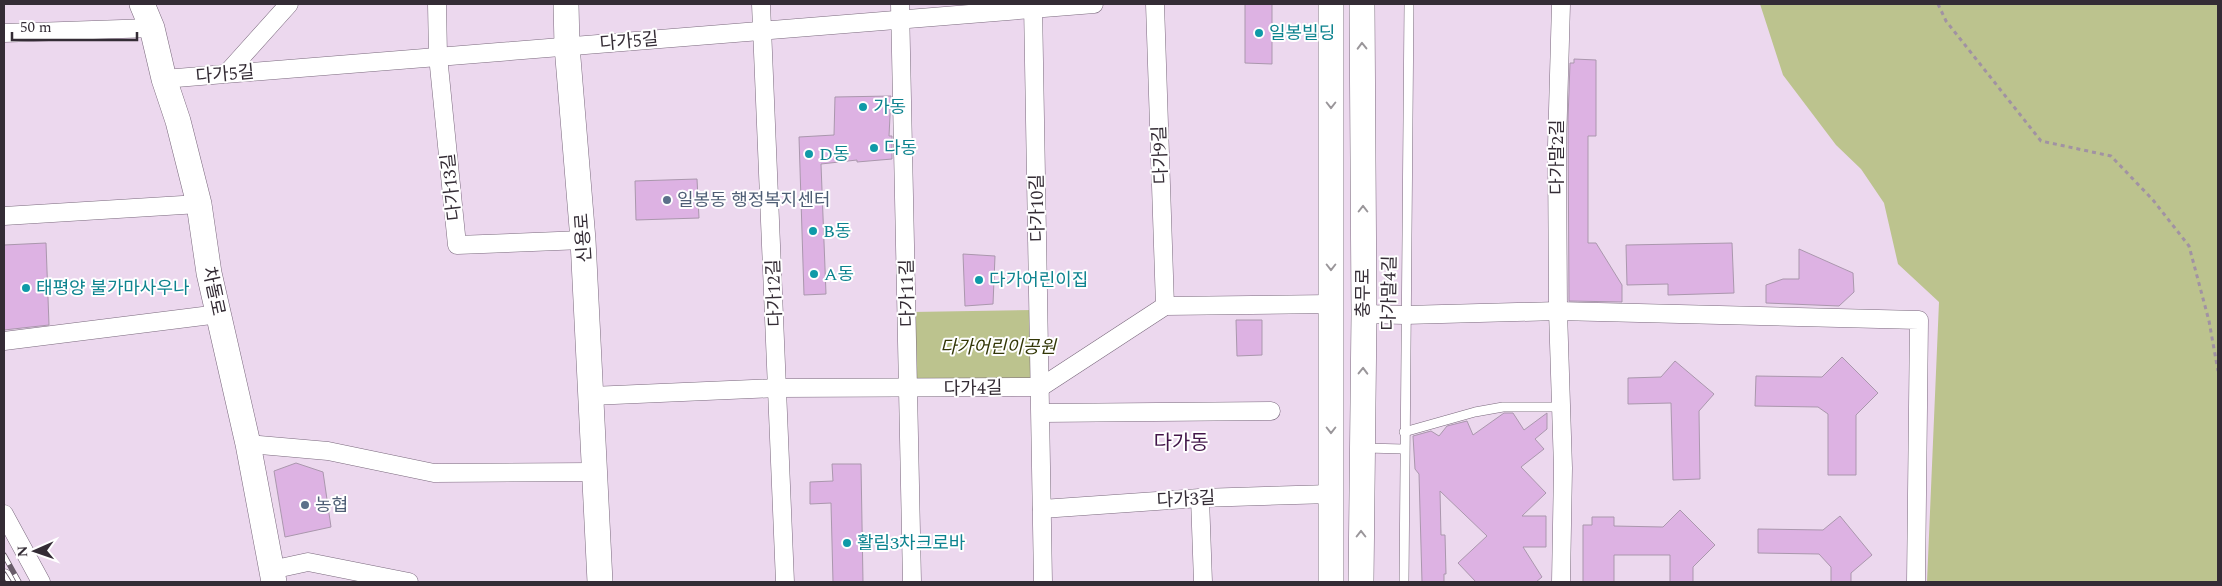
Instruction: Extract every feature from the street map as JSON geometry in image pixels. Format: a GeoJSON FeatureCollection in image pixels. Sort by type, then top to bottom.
{"type":"FeatureCollection","features":[{"type":"Feature","properties":{"kind":"street","name":"차돌로"},"geometry":{"type":"LineString","coordinates":[[142,4],[152,28],[199,204],[209,272],[248,444],[273,576]]}},
{"type":"Feature","properties":{"kind":"street"},"geometry":{"type":"LineString","coordinates":[[227,73],[289,4]]}},
{"type":"Feature","properties":{"kind":"street","name":"다가13길"},"geometry":{"type":"LineString","coordinates":[[437,4],[438,56],[457,245],[583,240]]}},
{"type":"Feature","properties":{"kind":"street","name":"신용로"},"geometry":{"type":"LineString","coordinates":[[566,4],[567,46],[583,240],[600,582]]}},
{"type":"Feature","properties":{"kind":"street","name":"다가12길"},"geometry":{"type":"LineString","coordinates":[[761,4],[785,582]]}},
{"type":"Feature","properties":{"kind":"street","name":"다가5길"},"geometry":{"type":"LineString","coordinates":[[164,78],[762,30],[900,12],[1094,4]]}},
{"type":"Feature","properties":{"kind":"street","name":"다가9길"},"geometry":{"type":"LineString","coordinates":[[1155,4],[1165,306]]}},
{"type":"Feature","properties":{"kind":"street","name":"충무로"},"geometry":{"type":"LineString","coordinates":[[1331,4],[1331,582]]}},
{"type":"Feature","properties":{"kind":"street","name":"충무로"},"geometry":{"type":"LineString","coordinates":[[1361,582],[1364,314],[1362,4]]}},
{"type":"Feature","properties":{"kind":"street","name":"다가말2길"},"geometry":{"type":"LineString","coordinates":[[1561,4],[1557,146],[1558,311],[1563,468],[1561,582]]}},
{"type":"Feature","properties":{"kind":"street","name":"다가10길"},"geometry":{"type":"LineString","coordinates":[[1033,6],[1043,582]]}},
{"type":"Feature","properties":{"kind":"street","name":"다가11길"},"geometry":{"type":"LineString","coordinates":[[900,12],[912,582]]}},
{"type":"Feature","properties":{"kind":"street"},"geometry":{"type":"LineString","coordinates":[[4,33],[152,28]]}},
{"type":"Feature","properties":{"kind":"street"},"geometry":{"type":"LineString","coordinates":[[4,216],[199,204]]}},
{"type":"Feature","properties":{"kind":"street"},"geometry":{"type":"LineString","coordinates":[[1040,387],[1165,306],[1331,304]]}},
{"type":"Feature","properties":{"kind":"street"},"geometry":{"type":"LineString","coordinates":[[1364,314],[1405,315],[1558,311],[1919,320],[1916,582]]}},
{"type":"Feature","properties":{"kind":"street"},"geometry":{"type":"LineString","coordinates":[[4,341],[219,314]]}},
{"type":"Feature","properties":{"kind":"street","name":"다가4길"},"geometry":{"type":"LineString","coordinates":[[591,396],[778,388],[1040,387]]}},
{"type":"Feature","properties":{"kind":"street"},"geometry":{"type":"LineString","coordinates":[[1041,413],[1271,411]]}},
{"type":"Feature","properties":{"kind":"street"},"geometry":{"type":"LineString","coordinates":[[248,444],[328,451],[434,473],[594,472]]}},
{"type":"Feature","properties":{"kind":"street","name":"다가3길"},"geometry":{"type":"LineString","coordinates":[[1042,509],[1200,498],[1331,494]]}},
{"type":"Feature","properties":{"kind":"street"},"geometry":{"type":"LineString","coordinates":[[1200,498],[1203,582]]}},
{"type":"Feature","properties":{"kind":"street"},"geometry":{"type":"LineString","coordinates":[[4,514],[41,582]]}},
{"type":"Feature","properties":{"kind":"street"},"geometry":{"type":"LineString","coordinates":[[273,576],[308,562],[409,582]]}},
{"type":"Feature","properties":{"kind":"street"},"geometry":{"type":"LineString","coordinates":[[4,578],[6,582]]}},
{"type":"Feature","properties":{"kind":"lane","name":"다가말4길"},"geometry":{"type":"LineString","coordinates":[[1404,582],[1409,4]]}},
{"type":"Feature","properties":{"kind":"lane"},"geometry":{"type":"LineString","coordinates":[[1404,432],[1475,412],[1503,408],[1561,407]]}},
{"type":"Feature","properties":{"kind":"lane"},"geometry":{"type":"LineString","coordinates":[[1362,448],[1404,449]]}},
{"type":"Feature","properties":{"kind":"path"},"geometry":{"type":"LineString","coordinates":[[1938,4],[1946,21],[2041,141],[2112,156],[2153,200],[2190,246],[2209,321],[2218,371]]}},
{"type":"Feature","properties":{"kind":"green space"},"geometry":{"type":"Polygon","coordinates":[[[1760,4],[2218,4],[2218,582],[1927,582],[1939,302],[1898,264],[1884,203],[1861,169],[1836,145],[1783,75],[1760,4]]]}},
{"type":"Feature","properties":{"kind":"green space","name":"다가어린이공원"},"geometry":{"type":"Polygon","coordinates":[[[1034,310],[1036,373],[1027,384],[923,384],[914,375],[912,312],[1034,310]]]}},
{"type":"Feature","properties":{"kind":"building","name":"일봉빌딩"},"geometry":{"type":"Polygon","coordinates":[[[1245,4],[1272,4],[1272,64],[1245,63],[1245,4]]]}},
{"type":"Feature","properties":{"kind":"building"},"geometry":{"type":"Polygon","coordinates":[[[1574,59],[1596,60],[1596,136],[1588,136],[1588,243],[1596,243],[1622,285],[1622,302],[1569,301],[1568,119],[1570,63],[1574,63],[1574,59]]]}},
{"type":"Feature","properties":{"kind":"building"},"geometry":{"type":"Polygon","coordinates":[[[891,96],[889,136],[892,136],[892,159],[821,164],[826,294],[804,295],[799,137],[834,135],[835,97],[891,96]]]}},
{"type":"Feature","properties":{"kind":"building","name":"일봉동 행정복지센터"},"geometry":{"type":"Polygon","coordinates":[[[697,179],[699,218],[636,220],[635,181],[697,179]]]}},
{"type":"Feature","properties":{"kind":"building","name":"태평양 불가마사우나"},"geometry":{"type":"Polygon","coordinates":[[[46,243],[49,325],[4,330],[4,245],[46,243]]]}},
{"type":"Feature","properties":{"kind":"building"},"geometry":{"type":"Polygon","coordinates":[[[1732,243],[1734,293],[1668,295],[1668,284],[1627,285],[1626,245],[1732,243]]]}},
{"type":"Feature","properties":{"kind":"building"},"geometry":{"type":"Polygon","coordinates":[[[1799,249],[1853,273],[1854,292],[1839,306],[1766,303],[1766,285],[1783,279],[1799,279],[1799,249]]]}},
{"type":"Feature","properties":{"kind":"building","name":"다가어린이집"},"geometry":{"type":"Polygon","coordinates":[[[963,254],[995,256],[993,304],[965,306],[963,254]]]}},
{"type":"Feature","properties":{"kind":"building"},"geometry":{"type":"Polygon","coordinates":[[[1236,320],[1262,320],[1262,355],[1237,356],[1236,320]]]}},
{"type":"Feature","properties":{"kind":"building"},"geometry":{"type":"Polygon","coordinates":[[[1842,357],[1878,393],[1856,415],[1856,475],[1828,475],[1828,414],[1818,407],[1755,406],[1756,376],[1822,377],[1842,357]]]}},
{"type":"Feature","properties":{"kind":"building"},"geometry":{"type":"Polygon","coordinates":[[[1675,361],[1714,394],[1699,411],[1700,479],[1673,480],[1671,403],[1628,404],[1628,378],[1661,377],[1675,361]]]}},
{"type":"Feature","properties":{"kind":"building"},"geometry":{"type":"Polygon","coordinates":[[[1504,413],[1513,413],[1524,430],[1547,413],[1547,429],[1535,439],[1544,449],[1521,467],[1546,493],[1522,516],[1546,516],[1546,547],[1523,547],[1542,577],[1536,582],[1476,582],[1458,563],[1487,536],[1440,491],[1441,535],[1445,535],[1446,574],[1444,574],[1444,582],[1422,582],[1419,474],[1415,469],[1413,436],[1431,431],[1439,436],[1447,426],[1467,421],[1473,435],[1504,413]]]}},
{"type":"Feature","properties":{"kind":"building"},"geometry":{"type":"Polygon","coordinates":[[[296,463],[323,472],[331,527],[285,537],[274,471],[296,463]]]}},
{"type":"Feature","properties":{"kind":"building","name":"활림3차크로바"},"geometry":{"type":"Polygon","coordinates":[[[832,464],[861,464],[863,582],[833,582],[831,503],[810,504],[810,482],[833,481],[832,464]]]}},
{"type":"Feature","properties":{"kind":"building"},"geometry":{"type":"Polygon","coordinates":[[[1680,510],[1715,545],[1693,567],[1693,582],[1670,582],[1670,555],[1614,555],[1614,582],[1583,582],[1583,525],[1592,525],[1592,517],[1614,517],[1614,526],[1663,527],[1680,510]]]}},
{"type":"Feature","properties":{"kind":"building"},"geometry":{"type":"Polygon","coordinates":[[[1840,516],[1872,555],[1851,573],[1851,582],[1831,582],[1831,567],[1819,554],[1758,553],[1758,529],[1823,530],[1840,516]]]}},
{"type":"Feature","properties":{"kind":"railway"},"geometry":{"type":"LineString","coordinates":[[4,555],[19,582]]}},
{"type":"Feature","properties":{"kind":"railway"},"geometry":{"type":"LineString","coordinates":[[4,574],[9,582]]}},
{"type":"Feature","properties":{"kind":"place","name":"일봉빌딩"},"geometry":{"type":"Point","coordinates":[1259,33]}},
{"type":"Feature","properties":{"kind":"place","name":"가동"},"geometry":{"type":"Point","coordinates":[863,107]}},
{"type":"Feature","properties":{"kind":"place","name":"다동"},"geometry":{"type":"Point","coordinates":[874,148]}},
{"type":"Feature","properties":{"kind":"place","name":"D동"},"geometry":{"type":"Point","coordinates":[809,154]}},
{"type":"Feature","properties":{"kind":"place","name":"일봉동 행정복지센터"},"geometry":{"type":"Point","coordinates":[667,200]}},
{"type":"Feature","properties":{"kind":"place","name":"B동"},"geometry":{"type":"Point","coordinates":[813,231]}},
{"type":"Feature","properties":{"kind":"place","name":"A동"},"geometry":{"type":"Point","coordinates":[814,274]}},
{"type":"Feature","properties":{"kind":"place","name":"다가어린이집"},"geometry":{"type":"Point","coordinates":[979,280]}},
{"type":"Feature","properties":{"kind":"place","name":"태평양 불가마사우나"},"geometry":{"type":"Point","coordinates":[26,288]}},
{"type":"Feature","properties":{"kind":"place","name":"농협"},"geometry":{"type":"Point","coordinates":[305,505]}},
{"type":"Feature","properties":{"kind":"place","name":"활림3차크로바"},"geometry":{"type":"Point","coordinates":[847,543]}},
{"type":"Feature","properties":{"kind":"district","name":"다가동"},"geometry":{"type":"Point","coordinates":[1181,442]}}]}
